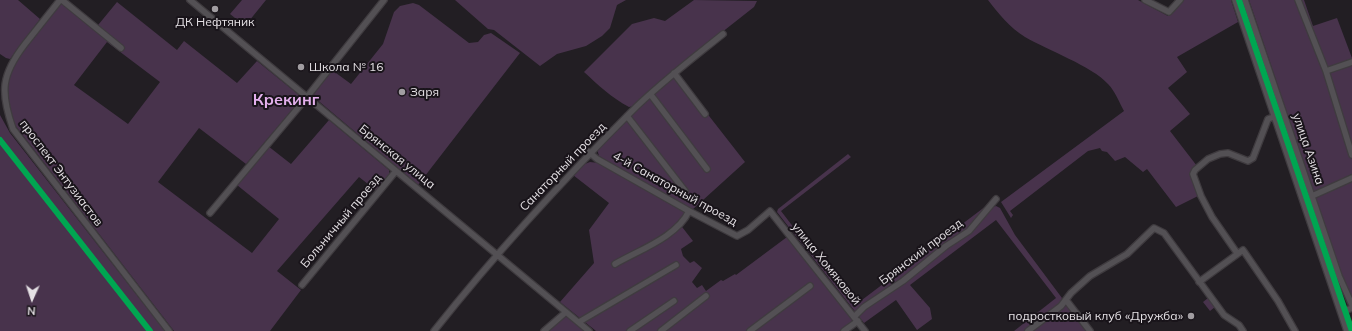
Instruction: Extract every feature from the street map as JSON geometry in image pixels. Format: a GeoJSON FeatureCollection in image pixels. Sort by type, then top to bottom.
{"type":"FeatureCollection","features":[{"type":"Feature","properties":{"kind":"street"},"geometry":{"type":"LineString","coordinates":[[61,0],[121,48]]}},
{"type":"Feature","properties":{"kind":"street","name":"проспект Энтузиастов"},"geometry":{"type":"LineString","coordinates":[[61,0],[8,66],[2,83],[1,95],[4,112],[13,129],[169,331]]}},
{"type":"Feature","properties":{"kind":"street","name":"Брянская улица"},"geometry":{"type":"LineString","coordinates":[[190,0],[589,331]]}},
{"type":"Feature","properties":{"kind":"street"},"geometry":{"type":"LineString","coordinates":[[210,213],[307,97],[384,0]]}},
{"type":"Feature","properties":{"kind":"street"},"geometry":{"type":"LineString","coordinates":[[1145,0],[1169,12],[1180,0]]}},
{"type":"Feature","properties":{"kind":"street","name":"улица Азина"},"geometry":{"type":"LineString","coordinates":[[1235,0],[1276,116],[1348,331]]}},
{"type":"Feature","properties":{"kind":"street","name":"улица Азина"},"geometry":{"type":"LineString","coordinates":[[1245,0],[1339,276],[1352,306]]}},
{"type":"Feature","properties":{"kind":"street"},"geometry":{"type":"LineString","coordinates":[[1298,0],[1326,71],[1352,155]]}},
{"type":"Feature","properties":{"kind":"street","name":"Санаторный проезд"},"geometry":{"type":"LineString","coordinates":[[434,331],[497,254],[590,152],[674,73],[723,34]]}},
{"type":"Feature","properties":{"kind":"street"},"geometry":{"type":"LineString","coordinates":[[1326,71],[1352,62]]}},
{"type":"Feature","properties":{"kind":"street"},"geometry":{"type":"LineString","coordinates":[[674,73],[705,114]]}},
{"type":"Feature","properties":{"kind":"street"},"geometry":{"type":"LineString","coordinates":[[650,95],[707,169]]}},
{"type":"Feature","properties":{"kind":"street"},"geometry":{"type":"LineString","coordinates":[[627,116],[685,191]]}},
{"type":"Feature","properties":{"kind":"street"},"geometry":{"type":"LineString","coordinates":[[1237,253],[1212,217],[1201,196],[1194,174],[1195,170],[1208,159],[1220,154],[1228,153],[1248,161],[1253,158],[1268,119],[1276,116]]}},
{"type":"Feature","properties":{"kind":"street","name":"4-й Санаторный проезд"},"geometry":{"type":"LineString","coordinates":[[590,152],[597,159],[689,211],[737,236],[748,230],[770,211]]}},
{"type":"Feature","properties":{"kind":"street","name":"Больничный проезд"},"geometry":{"type":"LineString","coordinates":[[302,285],[396,171]]}},
{"type":"Feature","properties":{"kind":"street"},"geometry":{"type":"LineString","coordinates":[[1312,196],[1352,178]]}},
{"type":"Feature","properties":{"kind":"street","name":"Брянский проезд"},"geometry":{"type":"LineString","coordinates":[[844,331],[856,319],[864,307],[904,281],[946,246],[969,231],[996,199]]}},
{"type":"Feature","properties":{"kind":"street"},"geometry":{"type":"LineString","coordinates":[[615,264],[665,236],[685,219],[689,211]]}},
{"type":"Feature","properties":{"kind":"street","name":"улица Хомяковой"},"geometry":{"type":"LineString","coordinates":[[770,211],[865,331]]}},
{"type":"Feature","properties":{"kind":"street"},"geometry":{"type":"LineString","coordinates":[[1028,331],[1061,306],[1090,276],[1127,254],[1148,232],[1154,228],[1164,233],[1224,315],[1238,325],[1243,331]]}},
{"type":"Feature","properties":{"kind":"street"},"geometry":{"type":"LineString","coordinates":[[1199,282],[1243,250],[1278,301],[1295,331]]}},
{"type":"Feature","properties":{"kind":"street"},"geometry":{"type":"LineString","coordinates":[[578,322],[676,265]]}},
{"type":"Feature","properties":{"kind":"street"},"geometry":{"type":"LineString","coordinates":[[750,331],[810,286]]}},
{"type":"Feature","properties":{"kind":"street"},"geometry":{"type":"LineString","coordinates":[[661,331],[706,296]]}},
{"type":"Feature","properties":{"kind":"street"},"geometry":{"type":"LineString","coordinates":[[1066,300],[1090,331]]}},
{"type":"Feature","properties":{"kind":"street"},"geometry":{"type":"LineString","coordinates":[[630,331],[674,301]]}},
{"type":"Feature","properties":{"kind":"street"},"geometry":{"type":"LineString","coordinates":[[1342,312],[1352,306]]}},
{"type":"Feature","properties":{"kind":"street"},"geometry":{"type":"LineString","coordinates":[[544,331],[566,312]]}},
{"type":"Feature","properties":{"kind":"shaded area"},"geometry":{"type":"Polygon","coordinates":[[[0,0],[18,0],[40,19],[10,59],[0,54],[0,0]]]}},
{"type":"Feature","properties":{"kind":"shaded area"},"geometry":{"type":"Polygon","coordinates":[[[242,0],[266,0],[245,26],[230,14],[242,0]]]}},
{"type":"Feature","properties":{"kind":"shaded area"},"geometry":{"type":"Polygon","coordinates":[[[455,0],[626,0],[617,5],[610,28],[602,36],[586,46],[557,54],[540,66],[494,30],[488,29],[455,0]]]}},
{"type":"Feature","properties":{"kind":"shaded area"},"geometry":{"type":"Polygon","coordinates":[[[694,0],[757,1],[754,7],[674,70],[634,106],[629,107],[617,100],[584,72],[632,24],[654,18],[665,21],[694,0]]]}},
{"type":"Feature","properties":{"kind":"shaded area"},"geometry":{"type":"Polygon","coordinates":[[[988,0],[1138,0],[1168,16],[1183,0],[1231,0],[1238,22],[1177,57],[1187,72],[1168,88],[1190,114],[1170,131],[1197,166],[1191,174],[1198,196],[1176,207],[1147,169],[1143,172],[1125,157],[1115,161],[1107,152],[1102,151],[1100,148],[1088,151],[1010,211],[1013,215],[1011,218],[1001,202],[1124,111],[1113,90],[1101,77],[1081,65],[1025,37],[1005,20],[988,0]]]}},
{"type":"Feature","properties":{"kind":"shaded area"},"geometry":{"type":"Polygon","coordinates":[[[1249,0],[1304,0],[1313,26],[1337,18],[1352,58],[1352,174],[1314,193],[1249,0]]]}},
{"type":"Feature","properties":{"kind":"shaded area"},"geometry":{"type":"Polygon","coordinates":[[[117,2],[177,50],[184,41],[237,83],[257,61],[299,95],[298,103],[246,164],[199,128],[158,182],[252,253],[279,219],[237,185],[268,146],[291,164],[329,120],[389,170],[390,177],[377,191],[359,177],[277,271],[301,290],[270,331],[174,331],[11,120],[5,95],[11,67],[61,3],[94,30],[117,2]],[[107,42],[74,85],[128,124],[160,82],[107,42]]]}},
{"type":"Feature","properties":{"kind":"shaded area","name":"Заря"},"geometry":{"type":"Polygon","coordinates":[[[413,3],[419,5],[469,43],[478,42],[484,35],[491,33],[520,53],[418,185],[315,98],[314,94],[332,70],[351,84],[383,44],[394,12],[400,6],[413,3]]]}},
{"type":"Feature","properties":{"kind":"shaded area"},"geometry":{"type":"Polygon","coordinates":[[[675,76],[681,80],[745,162],[692,210],[599,156],[597,149],[650,97],[675,76]]]}},
{"type":"Feature","properties":{"kind":"shaded area"},"geometry":{"type":"Polygon","coordinates":[[[0,115],[10,133],[165,331],[0,331],[0,115]]]}},
{"type":"Feature","properties":{"kind":"shaded area"},"geometry":{"type":"Polygon","coordinates":[[[848,154],[851,157],[781,211],[854,306],[986,206],[990,208],[996,206],[1000,208],[1015,235],[1062,298],[1059,305],[1025,331],[1014,331],[1056,298],[996,220],[910,285],[930,308],[932,319],[917,330],[896,300],[864,323],[777,212],[778,209],[848,154]]]}},
{"type":"Feature","properties":{"kind":"shaded area"},"geometry":{"type":"Polygon","coordinates":[[[590,162],[599,163],[690,214],[679,223],[693,241],[681,249],[683,256],[690,263],[694,261],[702,268],[692,282],[697,288],[702,285],[706,291],[721,280],[723,281],[735,274],[736,275],[787,237],[853,318],[851,323],[840,331],[596,331],[560,302],[594,263],[589,230],[609,203],[573,175],[582,165],[590,162]]]}},
{"type":"Feature","properties":{"kind":"shaded area"},"geometry":{"type":"Polygon","coordinates":[[[1352,181],[1352,298],[1342,275],[1315,198],[1352,181]]]}},
{"type":"Feature","properties":{"kind":"shaded area"},"geometry":{"type":"Polygon","coordinates":[[[1208,298],[1215,307],[1210,311],[1203,302],[1208,298]]]}},
{"type":"Feature","properties":{"kind":"shaded area"},"geometry":{"type":"Polygon","coordinates":[[[1066,305],[1088,331],[1032,331],[1062,307],[1066,305]]]}},
{"type":"Feature","properties":{"kind":"shaded area"},"geometry":{"type":"Polygon","coordinates":[[[565,314],[586,331],[546,331],[565,314]]]}},
{"type":"Feature","properties":{"kind":"transit line"},"geometry":{"type":"LineString","coordinates":[[1239,0],[1352,331]]}},
{"type":"Feature","properties":{"kind":"transit line"},"geometry":{"type":"LineString","coordinates":[[0,140],[150,331]]}},
{"type":"Feature","properties":{"kind":"place","name":"ДК Нефтяник"},"geometry":{"type":"Point","coordinates":[215,9]}},
{"type":"Feature","properties":{"kind":"place","name":"Школа № 16"},"geometry":{"type":"Point","coordinates":[301,67]}},
{"type":"Feature","properties":{"kind":"place","name":"Заря"},"geometry":{"type":"Point","coordinates":[402,92]}},
{"type":"Feature","properties":{"kind":"place","name":"подростковый клуб «Дружба»"},"geometry":{"type":"Point","coordinates":[1191,316]}},
{"type":"Feature","properties":{"kind":"district","name":"Крекинг"},"geometry":{"type":"Point","coordinates":[286,100]}}]}
